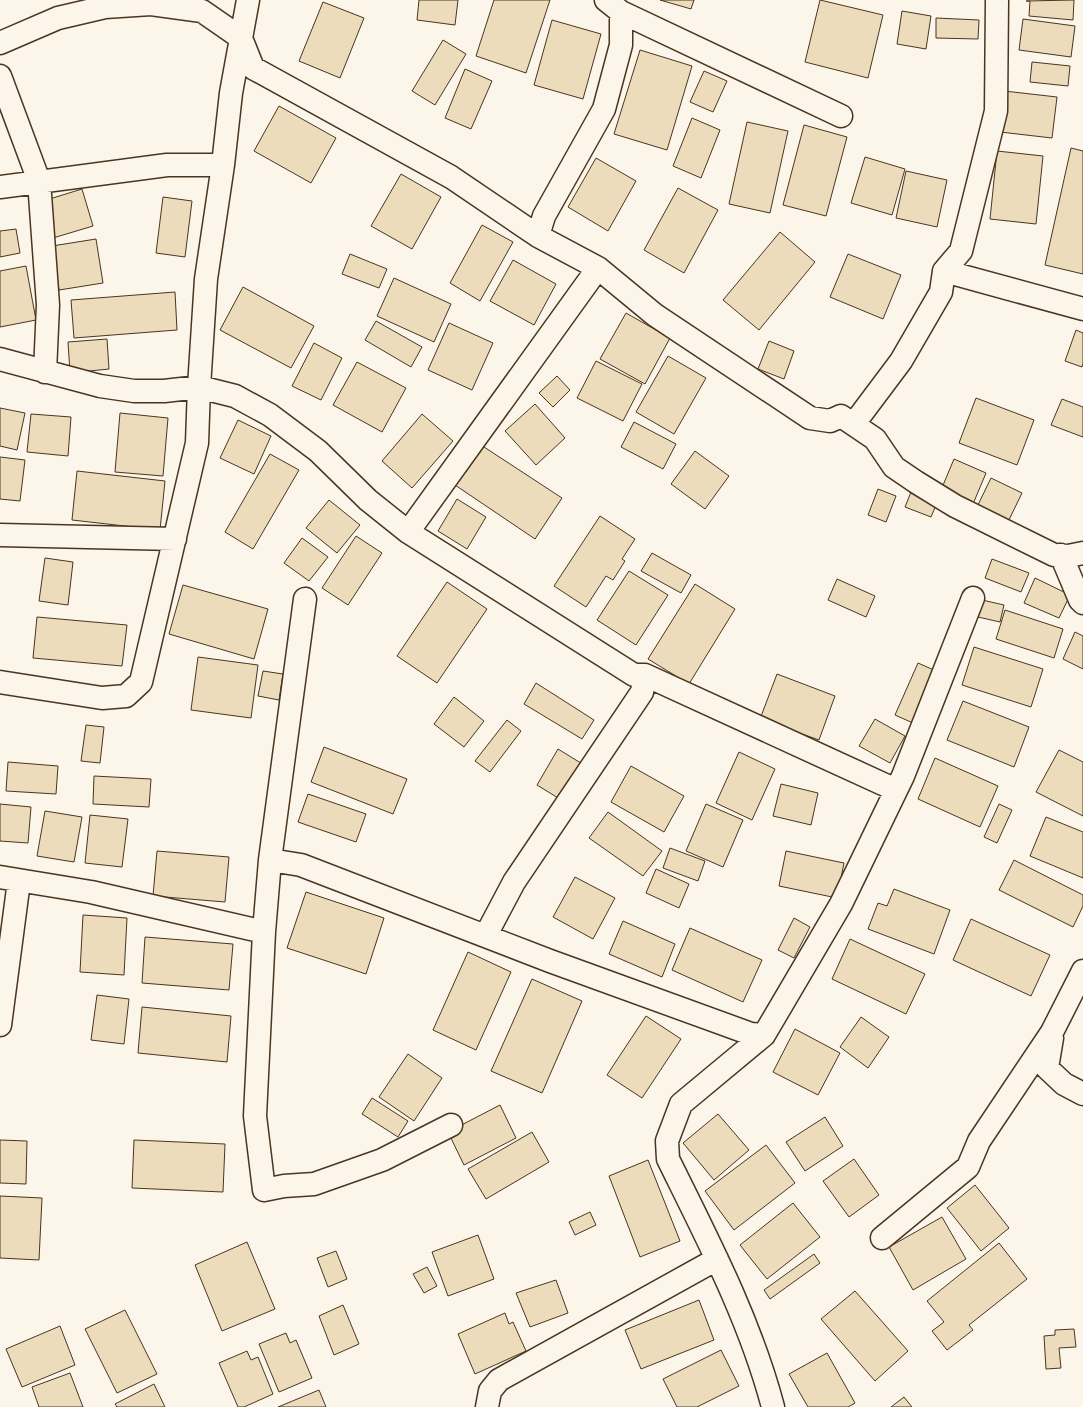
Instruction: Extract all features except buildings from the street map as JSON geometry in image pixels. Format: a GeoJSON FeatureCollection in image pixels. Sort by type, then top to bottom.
{"type":"FeatureCollection","features":[{"type":"Feature","properties":{"kind":"street"},"geometry":{"type":"LineString","coordinates":[[0,682],[102,698],[126,696],[141,682],[197,443],[206,280],[223,165],[231,93],[248,0]]}},
{"type":"Feature","properties":{"kind":"street"},"geometry":{"type":"LineString","coordinates":[[856,425],[859,417],[901,361],[941,292],[944,271],[961,251],[996,110],[997,0]]}},
{"type":"Feature","properties":{"kind":"street"},"geometry":{"type":"LineString","coordinates":[[0,43],[58,18],[105,6],[151,4],[202,11],[240,38],[253,68],[451,177],[538,236],[598,268],[655,315],[810,418],[830,422],[841,416],[875,439],[894,466],[916,482],[964,510],[1054,555],[1072,554],[1080,600],[1083,602]]}},
{"type":"Feature","properties":{"kind":"street"},"geometry":{"type":"LineString","coordinates":[[538,236],[544,216],[604,109],[621,46],[614,6]]}},
{"type":"Feature","properties":{"kind":"street"},"geometry":{"type":"LineString","coordinates":[[614,6],[842,116]]}},
{"type":"Feature","properties":{"kind":"street"},"geometry":{"type":"LineString","coordinates":[[0,76],[39,181],[48,305],[45,372]]}},
{"type":"Feature","properties":{"kind":"street"},"geometry":{"type":"LineString","coordinates":[[0,187],[168,165],[223,165]]}},
{"type":"Feature","properties":{"kind":"street"},"geometry":{"type":"LineString","coordinates":[[408,532],[598,268]]}},
{"type":"Feature","properties":{"kind":"street"},"geometry":{"type":"LineString","coordinates":[[944,271],[1083,309]]}},
{"type":"Feature","properties":{"kind":"street"},"geometry":{"type":"LineString","coordinates":[[0,359],[100,386],[134,391],[164,392],[199,387],[234,396],[270,414],[318,451],[368,500],[408,532],[634,675],[645,675],[896,790]]}},
{"type":"Feature","properties":{"kind":"street"},"geometry":{"type":"LineString","coordinates":[[0,535],[175,539]]}},
{"type":"Feature","properties":{"kind":"street"},"geometry":{"type":"LineString","coordinates":[[305,598],[270,860],[264,932],[255,1116],[264,1190],[284,1186],[314,1184],[382,1160],[451,1125]]}},
{"type":"Feature","properties":{"kind":"street"},"geometry":{"type":"LineString","coordinates":[[773,1407],[745,1324],[717,1259],[668,1159],[668,1141],[681,1104],[764,1035],[842,904],[896,790],[973,598]]}},
{"type":"Feature","properties":{"kind":"street"},"geometry":{"type":"LineString","coordinates":[[486,935],[514,882],[642,692],[645,675]]}},
{"type":"Feature","properties":{"kind":"street"},"geometry":{"type":"LineString","coordinates":[[270,860],[301,865],[751,1034],[764,1035]]}},
{"type":"Feature","properties":{"kind":"street"},"geometry":{"type":"LineString","coordinates":[[0,1025],[10,879],[91,892],[264,932]]}},
{"type":"Feature","properties":{"kind":"street"},"geometry":{"type":"LineString","coordinates":[[882,1238],[968,1167],[979,1142],[1052,1032],[1083,971]]}},
{"type":"Feature","properties":{"kind":"street"},"geometry":{"type":"LineString","coordinates":[[1052,1032],[1047,1068],[1064,1084],[1083,1094]]}},
{"type":"Feature","properties":{"kind":"street"},"geometry":{"type":"LineString","coordinates":[[487,1407],[490,1391],[499,1380],[717,1259]]}}]}
